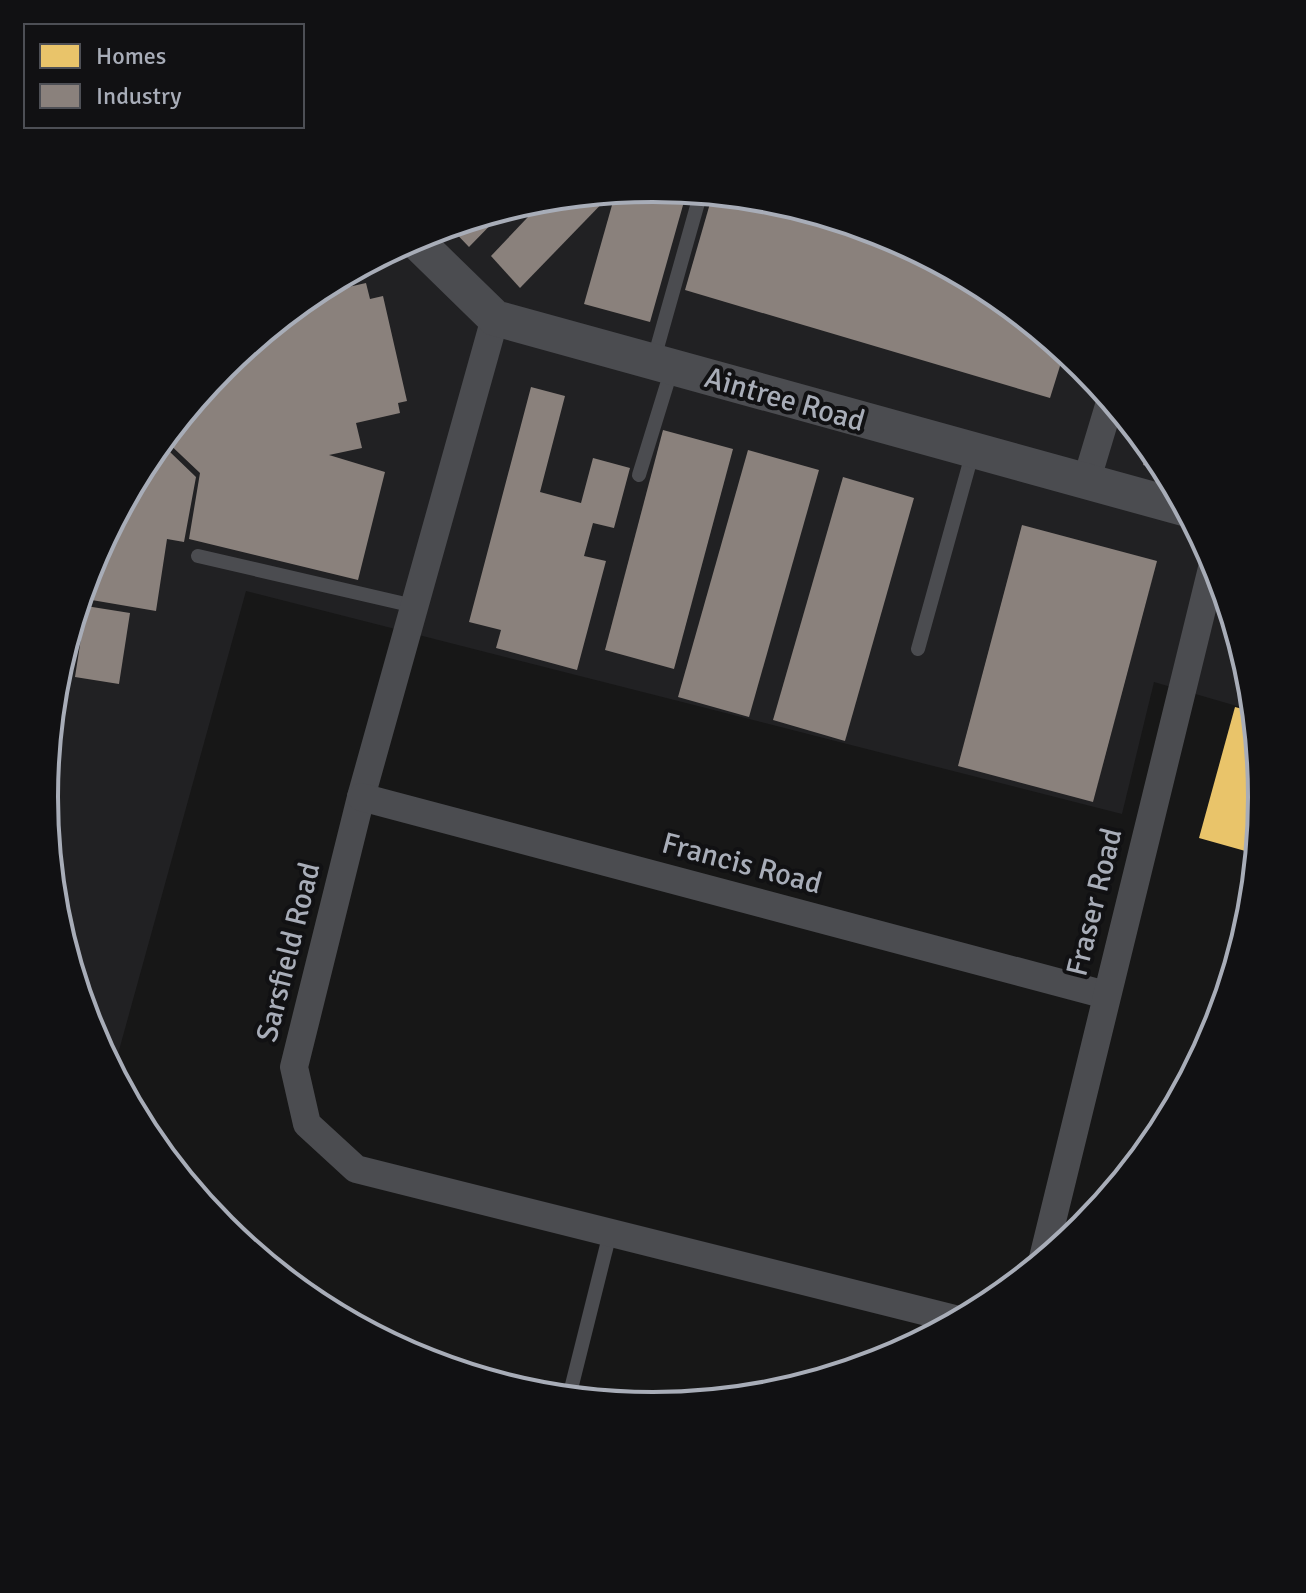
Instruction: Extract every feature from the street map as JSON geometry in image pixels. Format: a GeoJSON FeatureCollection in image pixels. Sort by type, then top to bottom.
{"type":"FeatureCollection","features":[{"type":"Feature","properties":{"kind":"street","name":"Aintree Road"},"geometry":{"type":"LineString","coordinates":[[423,248],[495,318],[1171,505]]}},
{"type":"Feature","properties":{"kind":"street","name":"Sarsfield Road"},"geometry":{"type":"LineString","coordinates":[[495,318],[361,797],[294,1067],[307,1124],[356,1169],[943,1316]]}},
{"type":"Feature","properties":{"kind":"street"},"geometry":{"type":"LineString","coordinates":[[1086,482],[1107,412]]}},
{"type":"Feature","properties":{"kind":"street","name":"Fraser Road"},"geometry":{"type":"LineString","coordinates":[[1047,1242],[1208,583]]}},
{"type":"Feature","properties":{"kind":"street","name":"Francis Road"},"geometry":{"type":"LineString","coordinates":[[361,797],[1106,995]]}},
{"type":"Feature","properties":{"kind":"lane"},"geometry":{"type":"LineString","coordinates":[[639,475],[698,204]]}},
{"type":"Feature","properties":{"kind":"lane"},"geometry":{"type":"LineString","coordinates":[[918,649],[974,451]]}},
{"type":"Feature","properties":{"kind":"lane"},"geometry":{"type":"LineString","coordinates":[[198,556],[414,606]]}},
{"type":"Feature","properties":{"kind":"lane"},"geometry":{"type":"LineString","coordinates":[[572,1386],[610,1233]]}},
{"type":"Feature","properties":{"kind":"shaded area"},"geometry":{"type":"Polygon","coordinates":[[[614,203],[692,203],[769,213],[844,233],[881,247],[950,281],[1015,324],[1074,376],[1125,434],[1148,466],[1187,533],[1203,569],[1228,643],[1241,707],[1154,682],[1122,814],[246,591],[117,1056],[78,950],[69,913],[59,835],[59,758],[69,680],[103,569],[119,533],[158,466],[181,434],[232,376],[291,324],[322,302],[390,263],[462,233],[537,213],[575,207],[614,203]]]}},
{"type":"Feature","properties":{"kind":"building: Homes"},"geometry":{"type":"Polygon","coordinates":[[[1235,707],[1241,709],[1247,758],[1245,851],[1199,838],[1235,707]]]}},
{"type":"Feature","properties":{"kind":"building: Industry"},"geometry":{"type":"Polygon","coordinates":[[[613,203],[684,203],[650,322],[584,304],[613,203]]]}},
{"type":"Feature","properties":{"kind":"building: Industry"},"geometry":{"type":"Polygon","coordinates":[[[601,204],[520,288],[491,256],[530,215],[601,204]]]}},
{"type":"Feature","properties":{"kind":"building: Industry"},"geometry":{"type":"Polygon","coordinates":[[[710,205],[769,213],[844,233],[916,263],[984,302],[1061,364],[1050,398],[685,290],[710,205]]]}},
{"type":"Feature","properties":{"kind":"building: Industry"},"geometry":{"type":"Polygon","coordinates":[[[491,224],[469,247],[457,235],[491,224]]]}},
{"type":"Feature","properties":{"kind":"building: Industry"},"geometry":{"type":"Polygon","coordinates":[[[366,283],[370,299],[383,296],[407,401],[398,403],[400,413],[356,423],[362,448],[329,455],[385,472],[358,580],[189,539],[200,473],[172,447],[232,376],[291,324],[345,288],[366,283]]]}},
{"type":"Feature","properties":{"kind":"building: Industry"},"geometry":{"type":"Polygon","coordinates":[[[531,387],[565,396],[540,492],[581,503],[593,458],[630,468],[614,528],[593,523],[584,556],[606,561],[577,670],[496,648],[501,630],[469,622],[531,387]]]}},
{"type":"Feature","properties":{"kind":"building: Industry"},"geometry":{"type":"Polygon","coordinates":[[[663,430],[733,449],[674,669],[605,650],[663,430]]]}},
{"type":"Feature","properties":{"kind":"building: Industry"},"geometry":{"type":"Polygon","coordinates":[[[748,450],[819,470],[749,717],[678,697],[748,450]]]}},
{"type":"Feature","properties":{"kind":"building: Industry"},"geometry":{"type":"Polygon","coordinates":[[[168,452],[196,477],[184,542],[167,539],[156,611],[92,600],[119,533],[168,452]]]}},
{"type":"Feature","properties":{"kind":"building: Industry"},"geometry":{"type":"Polygon","coordinates":[[[843,477],[914,498],[845,741],[773,720],[843,477]]]}},
{"type":"Feature","properties":{"kind":"building: Industry"},"geometry":{"type":"Polygon","coordinates":[[[1022,525],[1157,561],[1093,802],[958,766],[1022,525]]]}},
{"type":"Feature","properties":{"kind":"building: Industry"},"geometry":{"type":"Polygon","coordinates":[[[90,607],[130,613],[119,684],[75,677],[82,629],[90,607]]]}}]}
